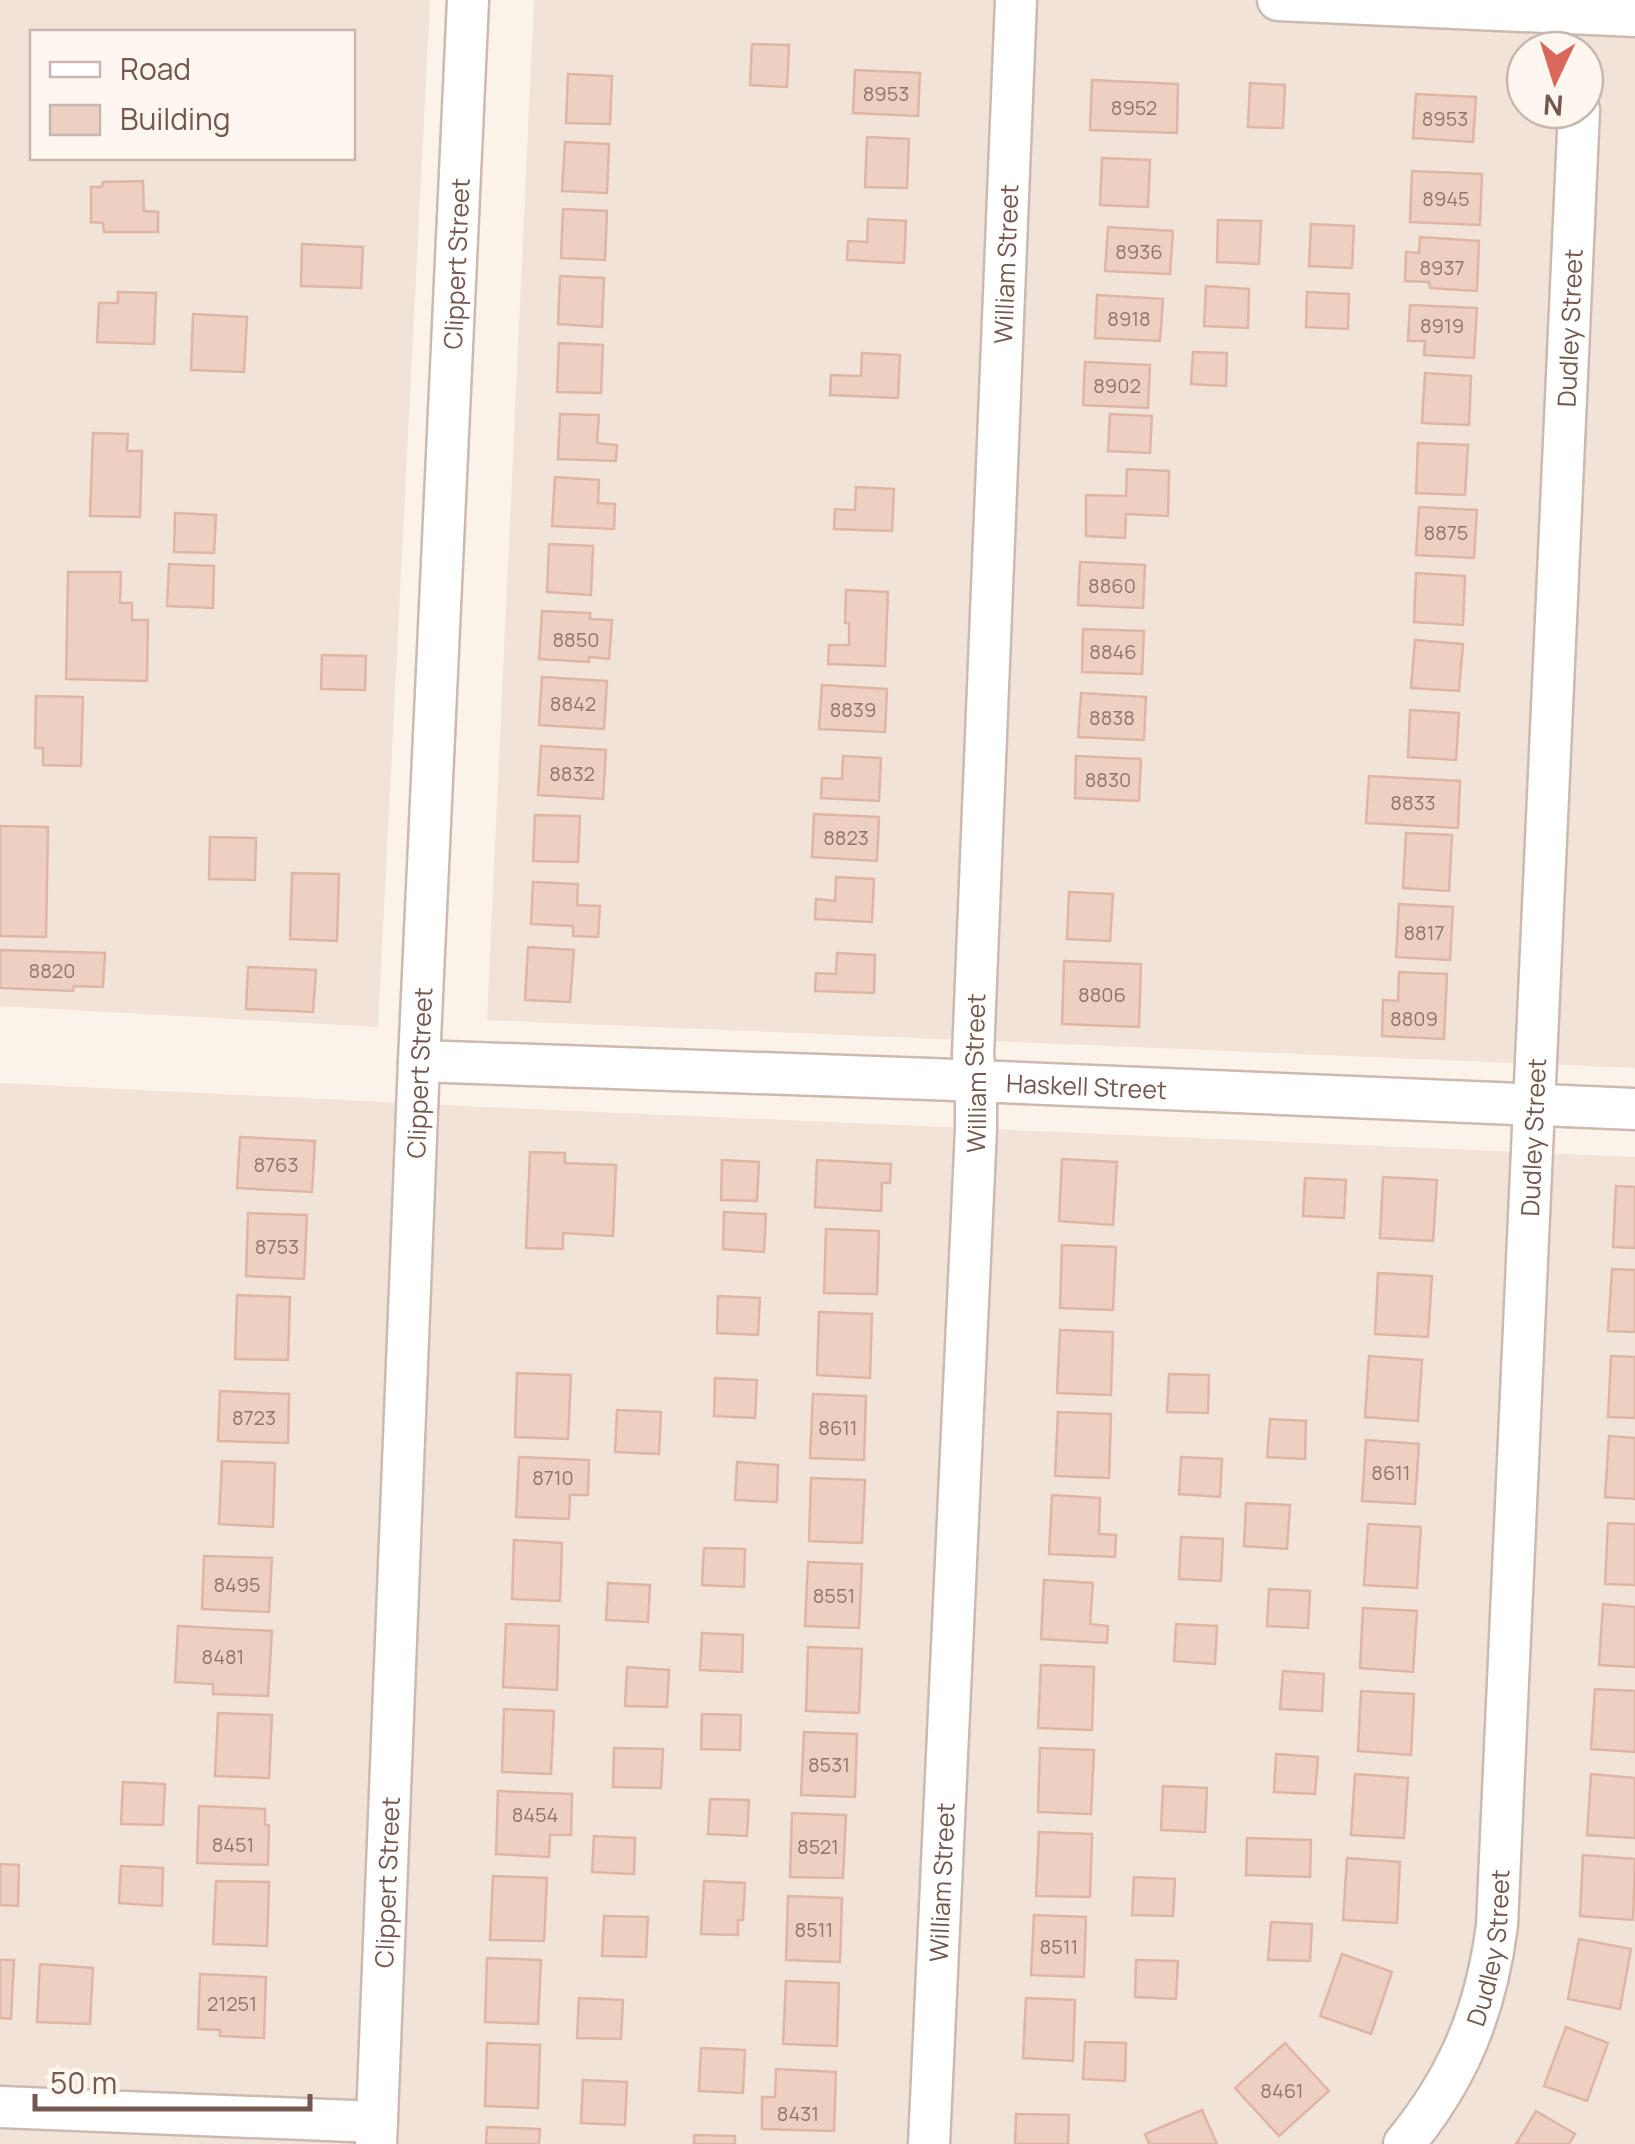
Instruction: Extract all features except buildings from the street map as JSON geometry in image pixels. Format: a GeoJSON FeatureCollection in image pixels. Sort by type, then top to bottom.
{"type":"FeatureCollection","features":[{"type":"Feature","properties":{"kind":"street","name":"Clippert Street"},"geometry":{"type":"LineString","coordinates":[[376,2133],[419,1061],[468,0]]}},
{"type":"Feature","properties":{"kind":"street","name":"William Street"},"geometry":{"type":"LineString","coordinates":[[930,2144],[976,1082],[973,1056],[1016,0]]}},
{"type":"Feature","properties":{"kind":"street"},"geometry":{"type":"LineString","coordinates":[[1278,0],[1583,21],[1635,16]]}},
{"type":"Feature","properties":{"kind":"street","name":"Dudley Street"},"geometry":{"type":"LineString","coordinates":[[1404,2144],[1457,2066],[1484,1998],[1498,1906],[1578,130]]}},
{"type":"Feature","properties":{"kind":"street","name":"Haskell Street"},"geometry":{"type":"LineString","coordinates":[[419,1061],[1635,1109]]}},
{"type":"Feature","properties":{"kind":"street"},"geometry":{"type":"LineString","coordinates":[[0,2107],[376,2133]]}},
{"type":"Feature","properties":{"kind":"shaded area"},"geometry":{"type":"Polygon","coordinates":[[[0,0],[430,0],[378,1027],[0,1006],[0,0]]]}},
{"type":"Feature","properties":{"kind":"shaded area"},"geometry":{"type":"Polygon","coordinates":[[[534,0],[1635,0],[1635,1068],[487,1020],[534,0]]]}},
{"type":"Feature","properties":{"kind":"shaded area"},"geometry":{"type":"Polygon","coordinates":[[[0,1083],[1635,1157],[1635,2144],[0,2144],[0,1083]]]}}]}
